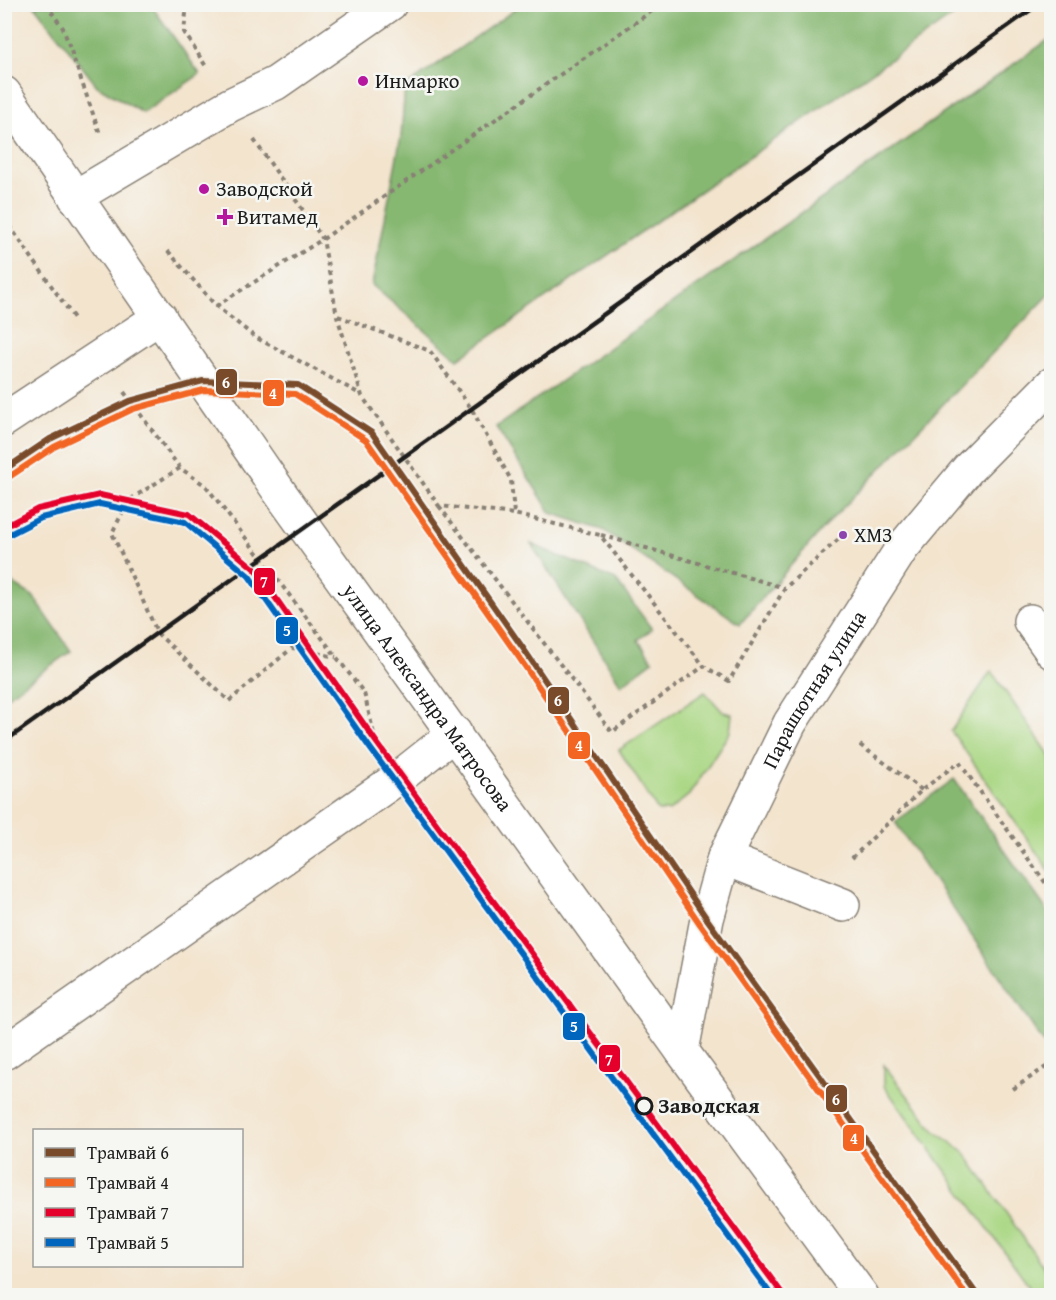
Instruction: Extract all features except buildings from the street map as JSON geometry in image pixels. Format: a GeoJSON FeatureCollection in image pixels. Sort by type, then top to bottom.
{"type":"FeatureCollection","features":[{"type":"Feature","properties":{"kind":"street"},"geometry":{"type":"LineString","coordinates":[[75,197],[230,105],[276,83],[390,4]]}},
{"type":"Feature","properties":{"kind":"street","name":"улица Александра Матросова"},"geometry":{"type":"LineString","coordinates":[[4,93],[283,497],[682,1051],[862,1296]]}},
{"type":"Feature","properties":{"kind":"street"},"geometry":{"type":"LineString","coordinates":[[4,420],[159,317]]}},
{"type":"Feature","properties":{"kind":"street","name":"Парашютная улица"},"geometry":{"type":"LineString","coordinates":[[682,1051],[707,920],[724,858],[790,723],[902,548],[968,469],[1052,384]]}},
{"type":"Feature","properties":{"kind":"street"},"geometry":{"type":"LineString","coordinates":[[1030,621],[1052,652]]}},
{"type":"Feature","properties":{"kind":"street"},"geometry":{"type":"LineString","coordinates":[[4,1053],[373,793],[402,775],[455,733]]}},
{"type":"Feature","properties":{"kind":"street"},"geometry":{"type":"LineString","coordinates":[[724,858],[843,905]]}},
{"type":"Feature","properties":{"kind":"path"},"geometry":{"type":"LineString","coordinates":[[46,4],[63,28],[114,173]]}},
{"type":"Feature","properties":{"kind":"path"},"geometry":{"type":"LineString","coordinates":[[187,4],[184,32],[230,105],[323,239],[337,316],[362,396],[439,506],[612,732],[704,666]]}},
{"type":"Feature","properties":{"kind":"path"},"geometry":{"type":"LineString","coordinates":[[216,306],[323,239],[662,4]]}},
{"type":"Feature","properties":{"kind":"path"},"geometry":{"type":"LineString","coordinates":[[4,218],[52,285]]}},
{"type":"Feature","properties":{"kind":"path"},"geometry":{"type":"LineString","coordinates":[[162,243],[216,306],[255,337],[362,396]]}},
{"type":"Feature","properties":{"kind":"path"},"geometry":{"type":"LineString","coordinates":[[337,316],[430,351],[471,408],[511,480],[514,514]]}},
{"type":"Feature","properties":{"kind":"path"},"geometry":{"type":"LineString","coordinates":[[130,401],[180,468],[206,486],[364,693],[377,743],[373,793]]}},
{"type":"Feature","properties":{"kind":"path"},"geometry":{"type":"LineString","coordinates":[[180,468],[129,500],[112,533],[158,634],[229,701],[292,648],[337,657]]}},
{"type":"Feature","properties":{"kind":"path"},"geometry":{"type":"LineString","coordinates":[[439,506],[514,514],[600,535],[785,588]]}},
{"type":"Feature","properties":{"kind":"path"},"geometry":{"type":"LineString","coordinates":[[600,535],[704,666],[729,681],[785,588],[843,534]]}},
{"type":"Feature","properties":{"kind":"path"},"geometry":{"type":"LineString","coordinates":[[860,745],[922,790]]}},
{"type":"Feature","properties":{"kind":"path"},"geometry":{"type":"LineString","coordinates":[[852,858],[922,790],[959,762],[1052,892]]}},
{"type":"Feature","properties":{"kind":"path"},"geometry":{"type":"LineString","coordinates":[[1013,1089],[1052,1063]]}},
{"type":"Feature","properties":{"kind":"green space"},"geometry":{"type":"Polygon","coordinates":[[[34,5],[151,5],[200,74],[143,113],[97,86],[34,5]]]}},
{"type":"Feature","properties":{"kind":"green space"},"geometry":{"type":"Polygon","coordinates":[[[521,5],[969,5],[458,359],[372,285],[401,136],[405,87],[521,5]]]}},
{"type":"Feature","properties":{"kind":"green space"},"geometry":{"type":"Polygon","coordinates":[[[1051,38],[1051,293],[826,525],[740,624],[603,530],[551,513],[496,427],[1051,38]]]}},
{"type":"Feature","properties":{"kind":"green space"},"geometry":{"type":"Polygon","coordinates":[[[531,544],[616,580],[652,629],[638,640],[653,661],[621,685],[531,544]]]}},
{"type":"Feature","properties":{"kind":"green space"},"geometry":{"type":"Polygon","coordinates":[[[5,579],[33,596],[71,651],[5,698],[5,579]]]}},
{"type":"Feature","properties":{"kind":"green space"},"geometry":{"type":"Polygon","coordinates":[[[991,671],[1051,757],[1051,873],[951,731],[991,671]]]}},
{"type":"Feature","properties":{"kind":"green space"},"geometry":{"type":"Polygon","coordinates":[[[705,692],[723,712],[732,714],[730,732],[689,795],[669,811],[658,811],[619,750],[705,692]]]}},
{"type":"Feature","properties":{"kind":"green space"},"geometry":{"type":"Polygon","coordinates":[[[954,779],[1051,916],[1051,1054],[895,822],[954,779]]]}},
{"type":"Feature","properties":{"kind":"green space"},"geometry":{"type":"Polygon","coordinates":[[[1051,1054],[1051,1080],[1047,1075],[1051,1054]]]}},
{"type":"Feature","properties":{"kind":"green space"},"geometry":{"type":"Polygon","coordinates":[[[884,1065],[934,1130],[965,1153],[1051,1278],[1051,1289],[1042,1295],[1036,1295],[884,1086],[884,1065]]]}},
{"type":"Feature","properties":{"kind":"railway"},"geometry":{"type":"LineString","coordinates":[[4,742],[1039,4]]}},
{"type":"Feature","properties":{"kind":"tram line","name":"6"},"geometry":{"type":"LineString","coordinates":[[4,470],[50,439],[130,401],[203,381],[298,385],[372,433],[525,651],[707,919],[978,1296]]}},
{"type":"Feature","properties":{"kind":"tram line","name":"4"},"geometry":{"type":"LineString","coordinates":[[9,477],[54,447],[133,409],[204,390],[295,394],[366,440],[518,656],[700,924],[967,1296]]}},
{"type":"Feature","properties":{"kind":"tram line","name":"7"},"geometry":{"type":"LineString","coordinates":[[4,527],[38,509],[100,495],[189,514],[256,570],[377,743],[784,1296]]}},
{"type":"Feature","properties":{"kind":"tram line","name":"5"},"geometry":{"type":"LineString","coordinates":[[8,535],[41,518],[100,504],[185,522],[249,576],[370,748],[772,1296]]}},
{"type":"Feature","properties":{"kind":"place","name":"Инмарко"},"geometry":{"type":"Point","coordinates":[363,81]}},
{"type":"Feature","properties":{"kind":"place","name":"Заводской"},"geometry":{"type":"Point","coordinates":[204,189]}},
{"type":"Feature","properties":{"kind":"place","name":"Витамед"},"geometry":{"type":"Point","coordinates":[225,217]}},
{"type":"Feature","properties":{"kind":"place","name":"ХМЗ"},"geometry":{"type":"Point","coordinates":[843,535]}},
{"type":"Feature","properties":{"kind":"place","name":"Заводская"},"geometry":{"type":"Point","coordinates":[644,1106]}}]}
